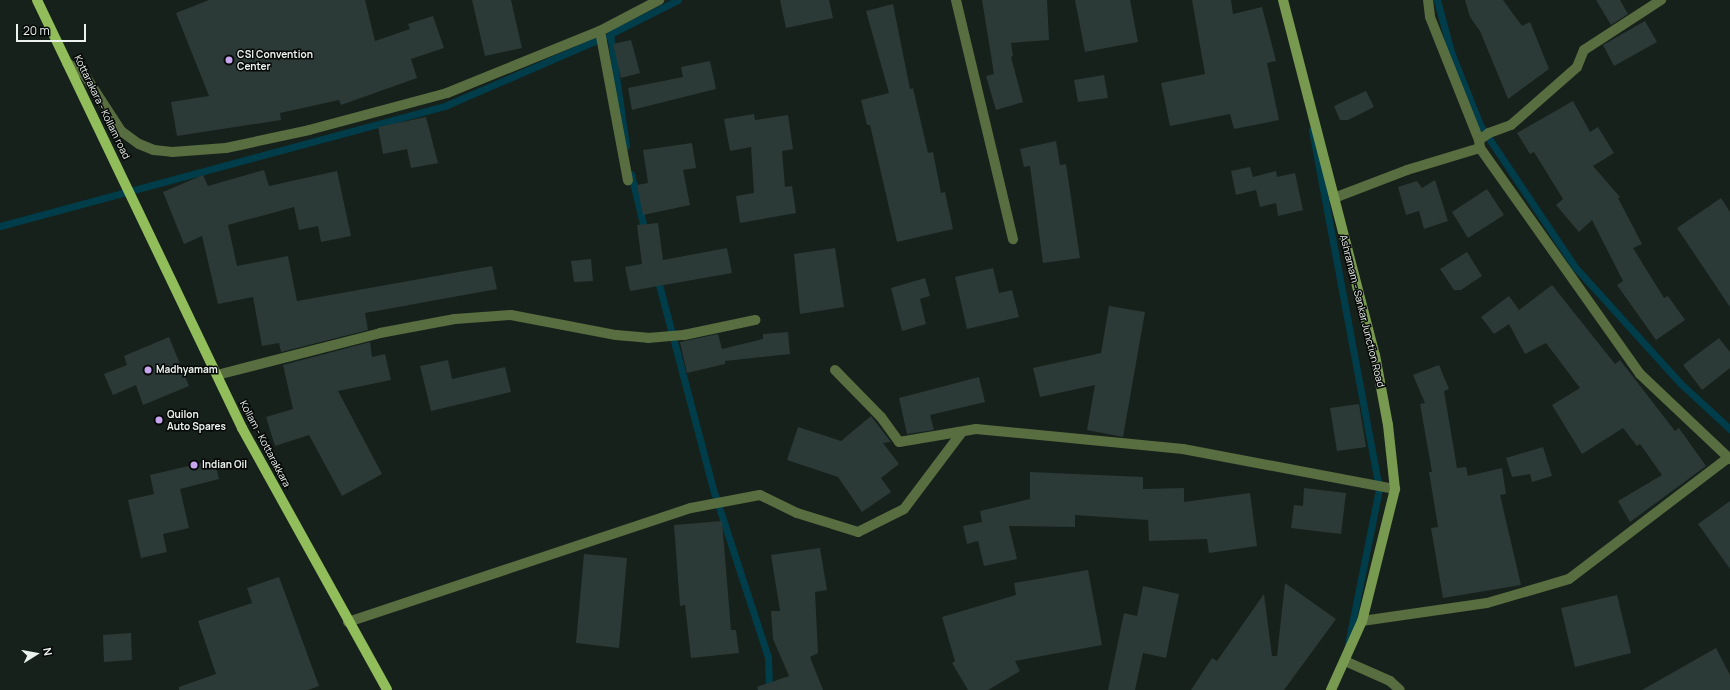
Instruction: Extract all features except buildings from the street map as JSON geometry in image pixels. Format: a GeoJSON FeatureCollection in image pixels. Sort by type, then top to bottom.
{"type":"FeatureCollection","features":[{"type":"Feature","properties":{"kind":"main road","name":"Kottarakara - Kollam road"},"geometry":{"type":"LineString","coordinates":[[37,0],[134,202]]}},
{"type":"Feature","properties":{"kind":"main road","name":"Kollam - Kottarakkara"},"geometry":{"type":"LineString","coordinates":[[134,202],[242,428],[387,690]]}},
{"type":"Feature","properties":{"kind":"street"},"geometry":{"type":"LineString","coordinates":[[67,63],[84,74],[121,131],[139,144],[154,150],[172,152],[233,147],[309,130],[447,93],[600,31],[659,0]]}},
{"type":"Feature","properties":{"kind":"street"},"geometry":{"type":"LineString","coordinates":[[956,0],[1013,239]]}},
{"type":"Feature","properties":{"kind":"street","name":"Ashramam - Sankar Junction Road"},"geometry":{"type":"LineString","coordinates":[[1283,0],[1375,355],[1388,425],[1395,488],[1362,621],[1331,690]]}},
{"type":"Feature","properties":{"kind":"street"},"geometry":{"type":"LineString","coordinates":[[1362,621],[1486,603],[1569,579],[1729,458],[1640,374],[1479,144],[1430,17],[1428,0]]}},
{"type":"Feature","properties":{"kind":"street"},"geometry":{"type":"LineString","coordinates":[[1334,198],[1479,144],[1489,132],[1511,125],[1577,67],[1584,50],[1661,0]]}},
{"type":"Feature","properties":{"kind":"street"},"geometry":{"type":"LineString","coordinates":[[600,31],[628,180]]}},
{"type":"Feature","properties":{"kind":"street"},"geometry":{"type":"LineString","coordinates":[[217,375],[380,333],[455,319],[511,315],[616,335],[648,338],[684,335],[755,320]]}},
{"type":"Feature","properties":{"kind":"street"},"geometry":{"type":"LineString","coordinates":[[835,370],[881,417],[899,442],[976,429],[1183,449],[1395,488]]}},
{"type":"Feature","properties":{"kind":"street"},"geometry":{"type":"LineString","coordinates":[[348,622],[691,508],[760,495],[797,513],[858,532],[904,509],[962,432]]}},
{"type":"Feature","properties":{"kind":"street"},"geometry":{"type":"LineString","coordinates":[[1345,661],[1390,682],[1400,690]]}},
{"type":"Feature","properties":{"kind":"waterway"},"geometry":{"type":"LineString","coordinates":[[626,146],[610,34],[678,0]]}},
{"type":"Feature","properties":{"kind":"waterway"},"geometry":{"type":"LineString","coordinates":[[1437,0],[1451,52],[1480,125],[1575,267],[1681,384],[1730,429]]}},
{"type":"Feature","properties":{"kind":"waterway"},"geometry":{"type":"LineString","coordinates":[[0,226],[447,105],[604,37]]}},
{"type":"Feature","properties":{"kind":"waterway"},"geometry":{"type":"LineString","coordinates":[[1312,130],[1379,489],[1348,644]]}},
{"type":"Feature","properties":{"kind":"waterway"},"geometry":{"type":"LineString","coordinates":[[631,174],[645,232]]}},
{"type":"Feature","properties":{"kind":"waterway"},"geometry":{"type":"LineString","coordinates":[[657,277],[714,492],[768,657],[769,690]]}},
{"type":"Feature","properties":{"kind":"place","name":"CSI Convention Center"},"geometry":{"type":"Point","coordinates":[229,60]}},
{"type":"Feature","properties":{"kind":"place","name":"Madhyamam"},"geometry":{"type":"Point","coordinates":[148,370]}},
{"type":"Feature","properties":{"kind":"place","name":"Quilon Auto Spares"},"geometry":{"type":"Point","coordinates":[159,420]}},
{"type":"Feature","properties":{"kind":"place","name":"Indian Oil"},"geometry":{"type":"Point","coordinates":[194,465]}}]}
